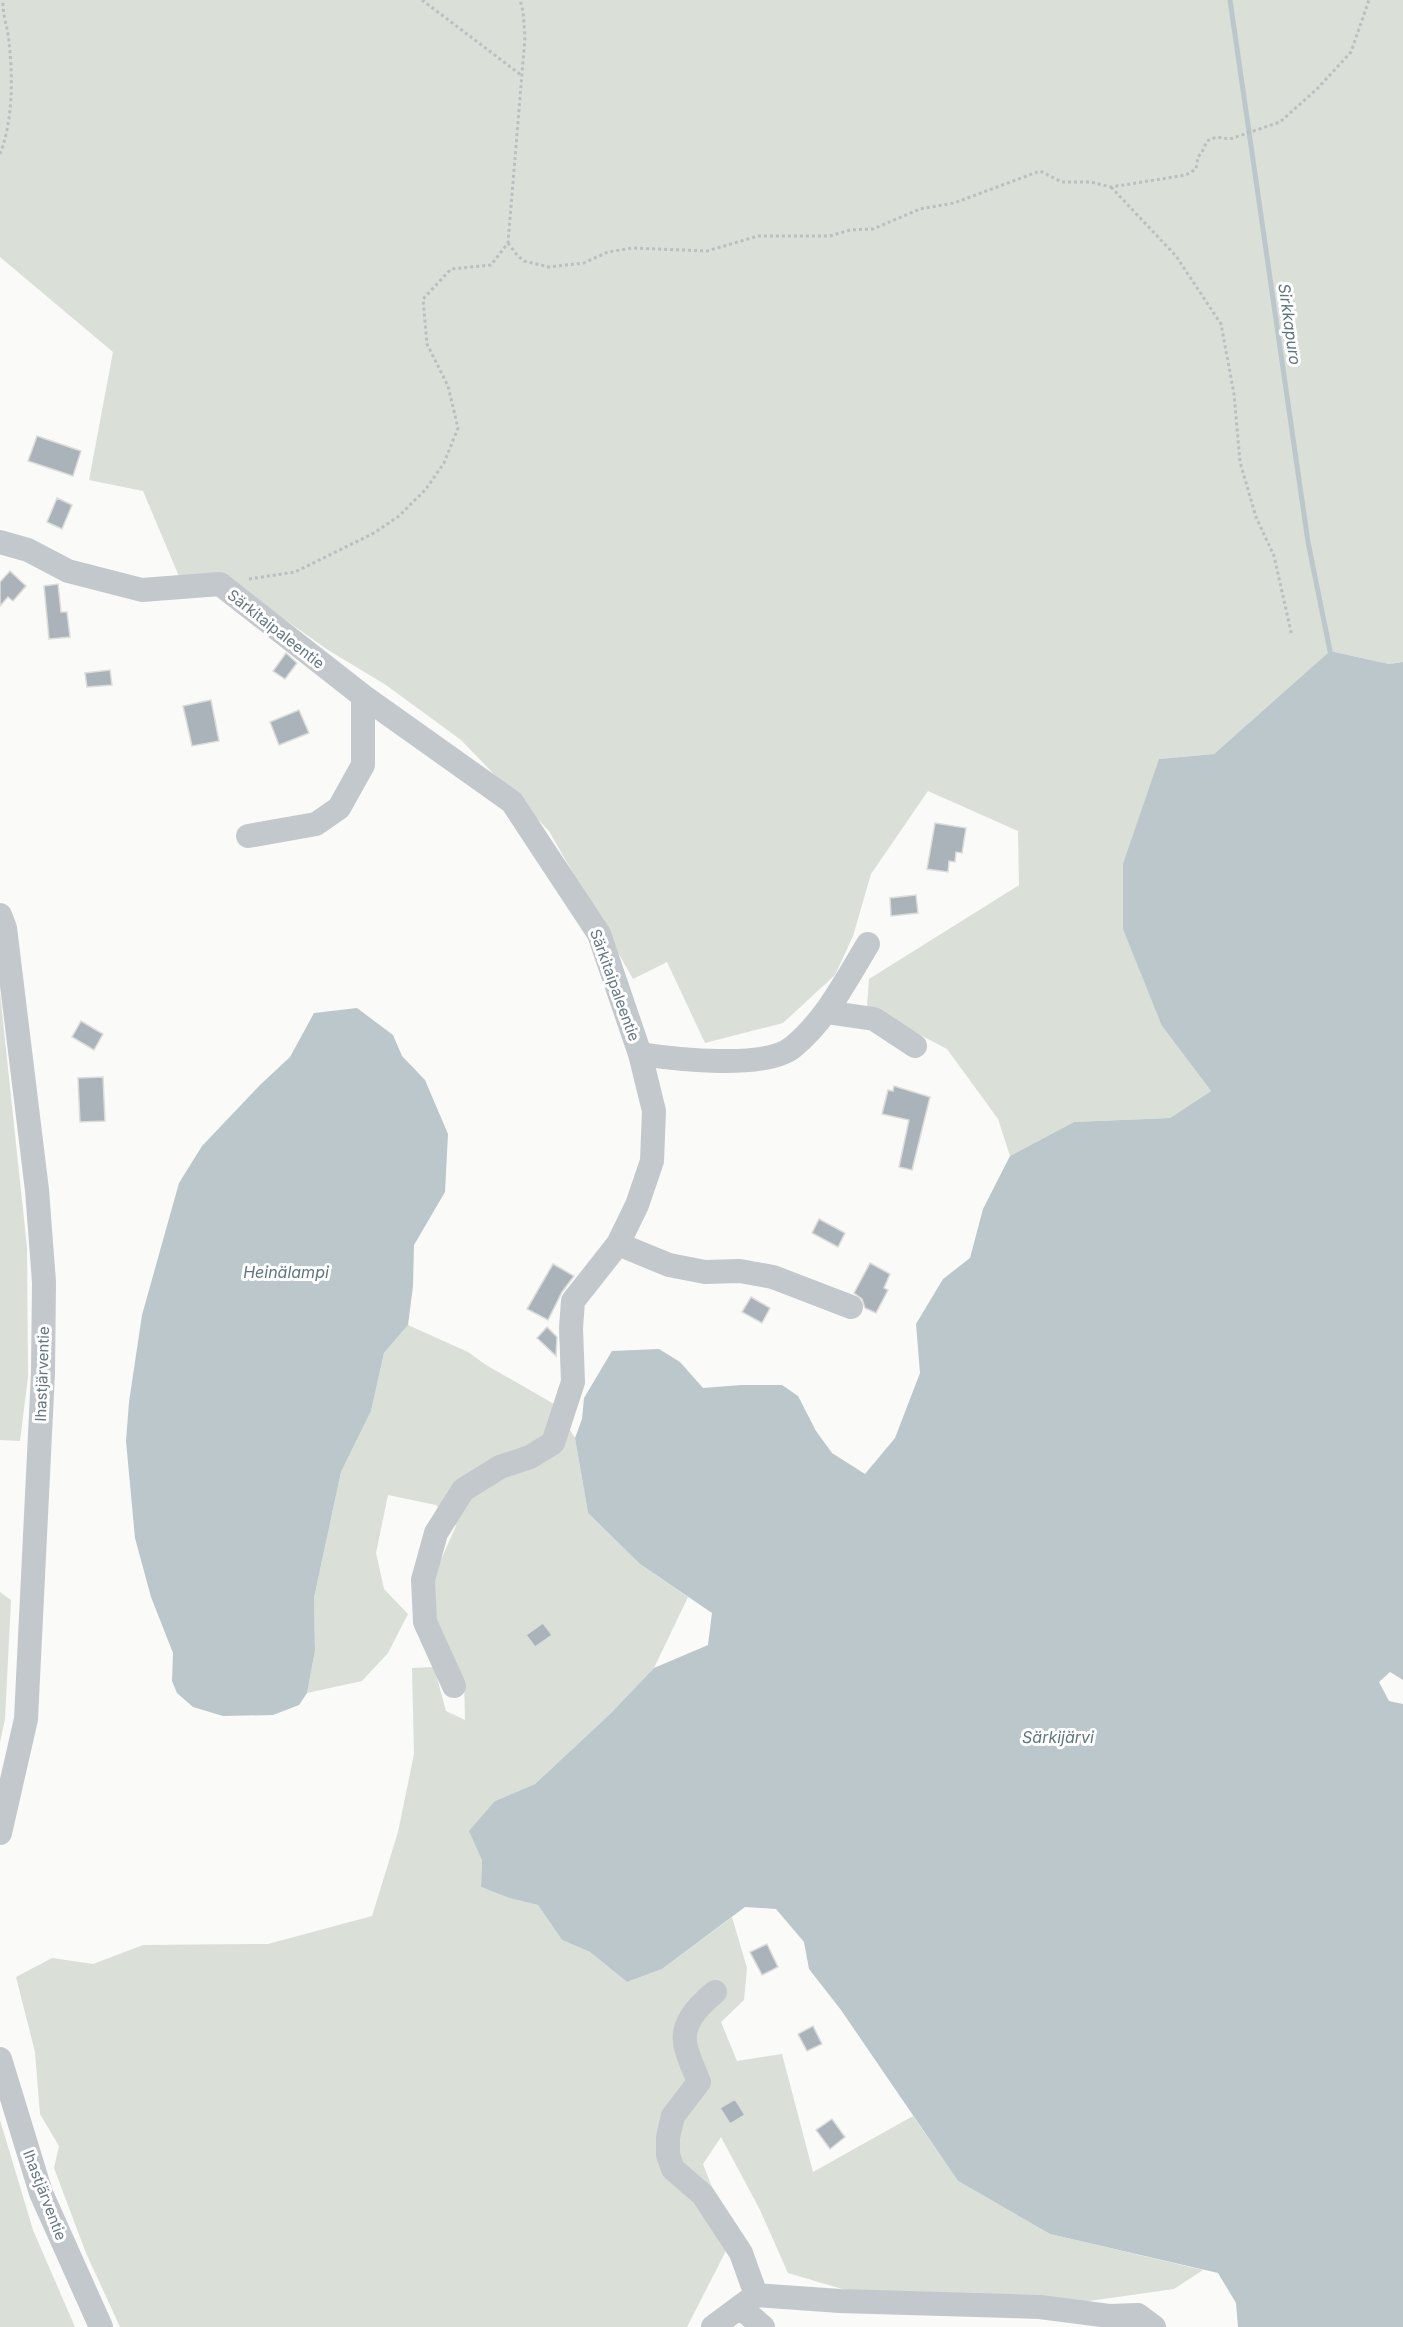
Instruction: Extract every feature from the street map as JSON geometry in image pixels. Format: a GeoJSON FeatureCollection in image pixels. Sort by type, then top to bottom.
{"type":"FeatureCollection","features":[{"type":"Feature","properties":{"kind":"street","name":"Särkitaipaleentie"},"geometry":{"type":"LineString","coordinates":[[0,542],[28,550],[68,571],[142,590],[220,584],[363,696],[512,802],[599,934],[640,1054],[654,1111],[652,1161],[637,1205],[618,1244],[573,1301],[571,1328],[573,1382],[553,1443],[530,1457],[500,1467],[463,1490],[436,1533],[423,1580],[425,1622],[454,1686]]}},
{"type":"Feature","properties":{"kind":"street"},"geometry":{"type":"LineString","coordinates":[[248,836],[316,824],[339,808],[363,765],[363,696]]}},
{"type":"Feature","properties":{"kind":"street","name":"Ihastjärventie"},"geometry":{"type":"LineString","coordinates":[[0,915],[5,928],[24,1077],[37,1190],[44,1282],[43,1373],[26,1719],[0,1833]]}},
{"type":"Feature","properties":{"kind":"street"},"geometry":{"type":"LineString","coordinates":[[640,1054],[680,1060],[761,1059],[792,1049],[826,1012],[868,944]]}},
{"type":"Feature","properties":{"kind":"street"},"geometry":{"type":"LineString","coordinates":[[826,1012],[874,1019],[915,1046]]}},
{"type":"Feature","properties":{"kind":"street"},"geometry":{"type":"LineString","coordinates":[[618,1244],[669,1265],[705,1272],[740,1271],[773,1277],[851,1307]]}},
{"type":"Feature","properties":{"kind":"street"},"geometry":{"type":"LineString","coordinates":[[715,1992],[698,2007],[684,2031],[686,2050],[699,2082],[673,2116],[668,2137],[668,2155],[673,2169],[703,2195],[741,2253],[748,2301],[763,2327]]}},
{"type":"Feature","properties":{"kind":"street","name":"Ihastjärventie"},"geometry":{"type":"LineString","coordinates":[[0,2059],[41,2193],[101,2327]]}},
{"type":"Feature","properties":{"kind":"street"},"geometry":{"type":"LineString","coordinates":[[713,2327],[748,2301],[840,2301],[1040,2307],[1109,2316],[1138,2315],[1154,2327]]}},
{"type":"Feature","properties":{"kind":"path"},"geometry":{"type":"LineString","coordinates":[[0,154],[7,136],[10,103],[9,41],[2,6],[3,0]]}},
{"type":"Feature","properties":{"kind":"path"},"geometry":{"type":"LineString","coordinates":[[422,0],[521,75]]}},
{"type":"Feature","properties":{"kind":"path"},"geometry":{"type":"LineString","coordinates":[[220,584],[296,572],[374,533],[399,516],[426,489],[444,463],[458,428],[448,386],[427,344],[423,299],[451,269],[491,265],[508,243],[525,37],[520,0]]}},
{"type":"Feature","properties":{"kind":"path"},"geometry":{"type":"LineString","coordinates":[[508,243],[517,255],[533,264],[549,267],[570,266],[584,263],[608,252],[632,248],[707,251],[758,236],[830,236],[850,230],[873,229],[920,209],[954,203],[1041,171],[1062,182],[1091,182],[1111,188],[1186,175],[1196,169],[1198,157],[1207,141],[1216,137],[1230,139],[1280,122],[1342,63],[1355,44],[1370,0]]}},
{"type":"Feature","properties":{"kind":"path"},"geometry":{"type":"LineString","coordinates":[[1111,188],[1176,256],[1221,324],[1234,394],[1240,462],[1256,517],[1274,556],[1292,636]]}},
{"type":"Feature","properties":{"kind":"shaded area"},"geometry":{"type":"Polygon","coordinates":[[[0,0],[1403,0],[1403,662],[1389,664],[1330,651],[1214,754],[1159,759],[1162,1026],[1211,1091],[1170,1118],[1074,1122],[1010,1156],[998,1119],[947,1049],[867,1007],[869,979],[1019,885],[1018,831],[928,791],[871,874],[853,936],[835,975],[783,1023],[705,1043],[667,962],[633,979],[549,831],[461,740],[386,685],[328,650],[222,575],[181,581],[143,491],[89,480],[113,352],[0,257],[0,0]]]}},
{"type":"Feature","properties":{"kind":"shaded area"},"geometry":{"type":"Polygon","coordinates":[[[0,993],[27,1247],[28,1377],[20,1441],[0,1440],[0,993]]]}},
{"type":"Feature","properties":{"kind":"shaded area"},"geometry":{"type":"Polygon","coordinates":[[[408,1325],[468,1352],[486,1365],[554,1404],[575,1438],[588,1513],[640,1564],[688,1597],[654,1668],[610,1714],[535,1784],[495,1801],[482,1860],[481,1887],[509,1898],[538,1905],[562,1940],[590,1952],[627,1982],[662,1969],[732,1917],[747,1968],[744,2000],[721,2022],[737,2061],[782,2054],[813,2172],[913,2116],[958,2181],[1050,2234],[1203,2270],[1174,2289],[1082,2302],[859,2294],[788,2273],[760,2210],[721,2137],[703,2164],[732,2239],[687,2327],[120,2327],[86,2253],[54,2168],[59,2146],[40,2114],[35,2052],[16,1977],[52,1958],[93,1964],[143,1945],[268,1944],[372,1916],[398,1832],[414,1754],[412,1668],[434,1667],[446,1711],[465,1720],[464,1681],[430,1616],[436,1571],[456,1526],[436,1505],[388,1495],[376,1553],[384,1589],[408,1614],[388,1653],[362,1681],[307,1693],[315,1651],[314,1598],[341,1472],[371,1411],[384,1353],[408,1325]]]}},
{"type":"Feature","properties":{"kind":"shaded area"},"geometry":{"type":"Polygon","coordinates":[[[0,1592],[11,1600],[5,1719],[0,1742],[0,1592]]]}},
{"type":"Feature","properties":{"kind":"shaded area"},"geometry":{"type":"Polygon","coordinates":[[[0,2120],[33,2230],[75,2327],[0,2327],[0,2120]]]}},
{"type":"Feature","properties":{"kind":"water","name":"Särkijärvi"},"geometry":{"type":"Polygon","coordinates":[[[1330,651],[1389,664],[1403,662],[1403,1680],[1390,1672],[1379,1682],[1389,1701],[1403,1704],[1403,2327],[1238,2327],[1236,2303],[1218,2273],[1050,2234],[958,2181],[841,2010],[809,1969],[804,1942],[776,1909],[745,1907],[662,1969],[627,1982],[590,1952],[562,1940],[538,1905],[509,1898],[481,1887],[482,1860],[469,1831],[495,1801],[535,1784],[610,1714],[654,1668],[708,1645],[712,1613],[640,1564],[588,1513],[575,1438],[582,1419],[584,1398],[612,1351],[659,1349],[680,1362],[703,1388],[782,1385],[798,1396],[816,1431],[832,1453],[865,1474],[895,1438],[920,1373],[916,1324],[943,1279],[970,1258],[983,1209],[1010,1156],[1074,1122],[1170,1118],[1211,1091],[1162,1026],[1123,929],[1123,864],[1159,759],[1214,754],[1330,651]]]}},
{"type":"Feature","properties":{"kind":"water","name":"Heinälampi"},"geometry":{"type":"Polygon","coordinates":[[[357,1008],[393,1035],[402,1056],[425,1080],[448,1134],[445,1192],[414,1245],[413,1286],[408,1325],[384,1353],[371,1411],[341,1472],[314,1598],[315,1651],[307,1693],[299,1705],[273,1715],[223,1716],[193,1707],[177,1693],[172,1681],[173,1653],[151,1597],[135,1538],[126,1441],[129,1402],[142,1315],[179,1183],[202,1146],[290,1057],[314,1013],[357,1008]]]}},
{"type":"Feature","properties":{"kind":"building"},"geometry":{"type":"Polygon","coordinates":[[[37,436],[81,451],[73,476],[28,461],[37,436]]]}},
{"type":"Feature","properties":{"kind":"building"},"geometry":{"type":"Polygon","coordinates":[[[57,498],[72,505],[62,529],[47,522],[57,498]]]}},
{"type":"Feature","properties":{"kind":"building"},"geometry":{"type":"Polygon","coordinates":[[[10,571],[26,586],[13,601],[8,597],[0,606],[0,582],[10,571]]]}},
{"type":"Feature","properties":{"kind":"building"},"geometry":{"type":"Polygon","coordinates":[[[58,584],[61,612],[67,612],[70,637],[49,639],[44,586],[58,584]]]}},
{"type":"Feature","properties":{"kind":"building"},"geometry":{"type":"Polygon","coordinates":[[[286,653],[297,663],[285,679],[273,671],[286,653]]]}},
{"type":"Feature","properties":{"kind":"building"},"geometry":{"type":"Polygon","coordinates":[[[110,670],[112,685],[87,687],[85,673],[110,670]]]}},
{"type":"Feature","properties":{"kind":"building"},"geometry":{"type":"Polygon","coordinates":[[[211,700],[219,741],[192,746],[183,706],[211,700]]]}},
{"type":"Feature","properties":{"kind":"building"},"geometry":{"type":"Polygon","coordinates":[[[299,710],[309,733],[279,745],[270,722],[299,710]]]}},
{"type":"Feature","properties":{"kind":"building"},"geometry":{"type":"Polygon","coordinates":[[[935,823],[966,828],[962,853],[956,852],[955,862],[949,861],[948,872],[927,869],[935,823]]]}},
{"type":"Feature","properties":{"kind":"building"},"geometry":{"type":"Polygon","coordinates":[[[916,895],[918,913],[891,916],[890,898],[916,895]]]}},
{"type":"Feature","properties":{"kind":"building"},"geometry":{"type":"Polygon","coordinates":[[[81,1021],[103,1034],[94,1050],[72,1037],[81,1021]]]}},
{"type":"Feature","properties":{"kind":"building"},"geometry":{"type":"Polygon","coordinates":[[[103,1077],[105,1121],[80,1122],[78,1078],[103,1077]]]}},
{"type":"Feature","properties":{"kind":"building"},"geometry":{"type":"Polygon","coordinates":[[[894,1086],[930,1097],[912,1170],[899,1167],[909,1120],[882,1114],[888,1090],[893,1091],[894,1086]]]}},
{"type":"Feature","properties":{"kind":"building"},"geometry":{"type":"Polygon","coordinates":[[[819,1219],[845,1233],[838,1247],[812,1233],[819,1219]]]}},
{"type":"Feature","properties":{"kind":"building"},"geometry":{"type":"Polygon","coordinates":[[[870,1263],[890,1274],[884,1288],[888,1290],[876,1313],[865,1308],[862,1299],[854,1293],[870,1263]]]}},
{"type":"Feature","properties":{"kind":"building"},"geometry":{"type":"Polygon","coordinates":[[[553,1264],[574,1276],[562,1292],[548,1320],[527,1309],[553,1264]]]}},
{"type":"Feature","properties":{"kind":"building"},"geometry":{"type":"Polygon","coordinates":[[[751,1297],[770,1308],[762,1323],[742,1312],[751,1297]]]}},
{"type":"Feature","properties":{"kind":"building"},"geometry":{"type":"Polygon","coordinates":[[[547,1327],[557,1337],[556,1356],[537,1338],[547,1327]]]}},
{"type":"Feature","properties":{"kind":"building"},"geometry":{"type":"Polygon","coordinates":[[[543,1623],[552,1635],[535,1647],[526,1635],[543,1623]]]}},
{"type":"Feature","properties":{"kind":"building"},"geometry":{"type":"Polygon","coordinates":[[[767,1944],[778,1967],[762,1975],[750,1952],[767,1944]]]}},
{"type":"Feature","properties":{"kind":"building"},"geometry":{"type":"Polygon","coordinates":[[[813,2026],[822,2044],[807,2051],[798,2034],[813,2026]]]}},
{"type":"Feature","properties":{"kind":"building"},"geometry":{"type":"Polygon","coordinates":[[[735,2099],[745,2115],[730,2124],[720,2108],[735,2099]]]}},
{"type":"Feature","properties":{"kind":"building"},"geometry":{"type":"Polygon","coordinates":[[[832,2119],[845,2137],[830,2149],[816,2130],[832,2119]]]}},
{"type":"Feature","properties":{"kind":"waterway","name":"Sirkkapuro"},"geometry":{"type":"LineString","coordinates":[[1230,0],[1308,542],[1330,651]]}}]}
